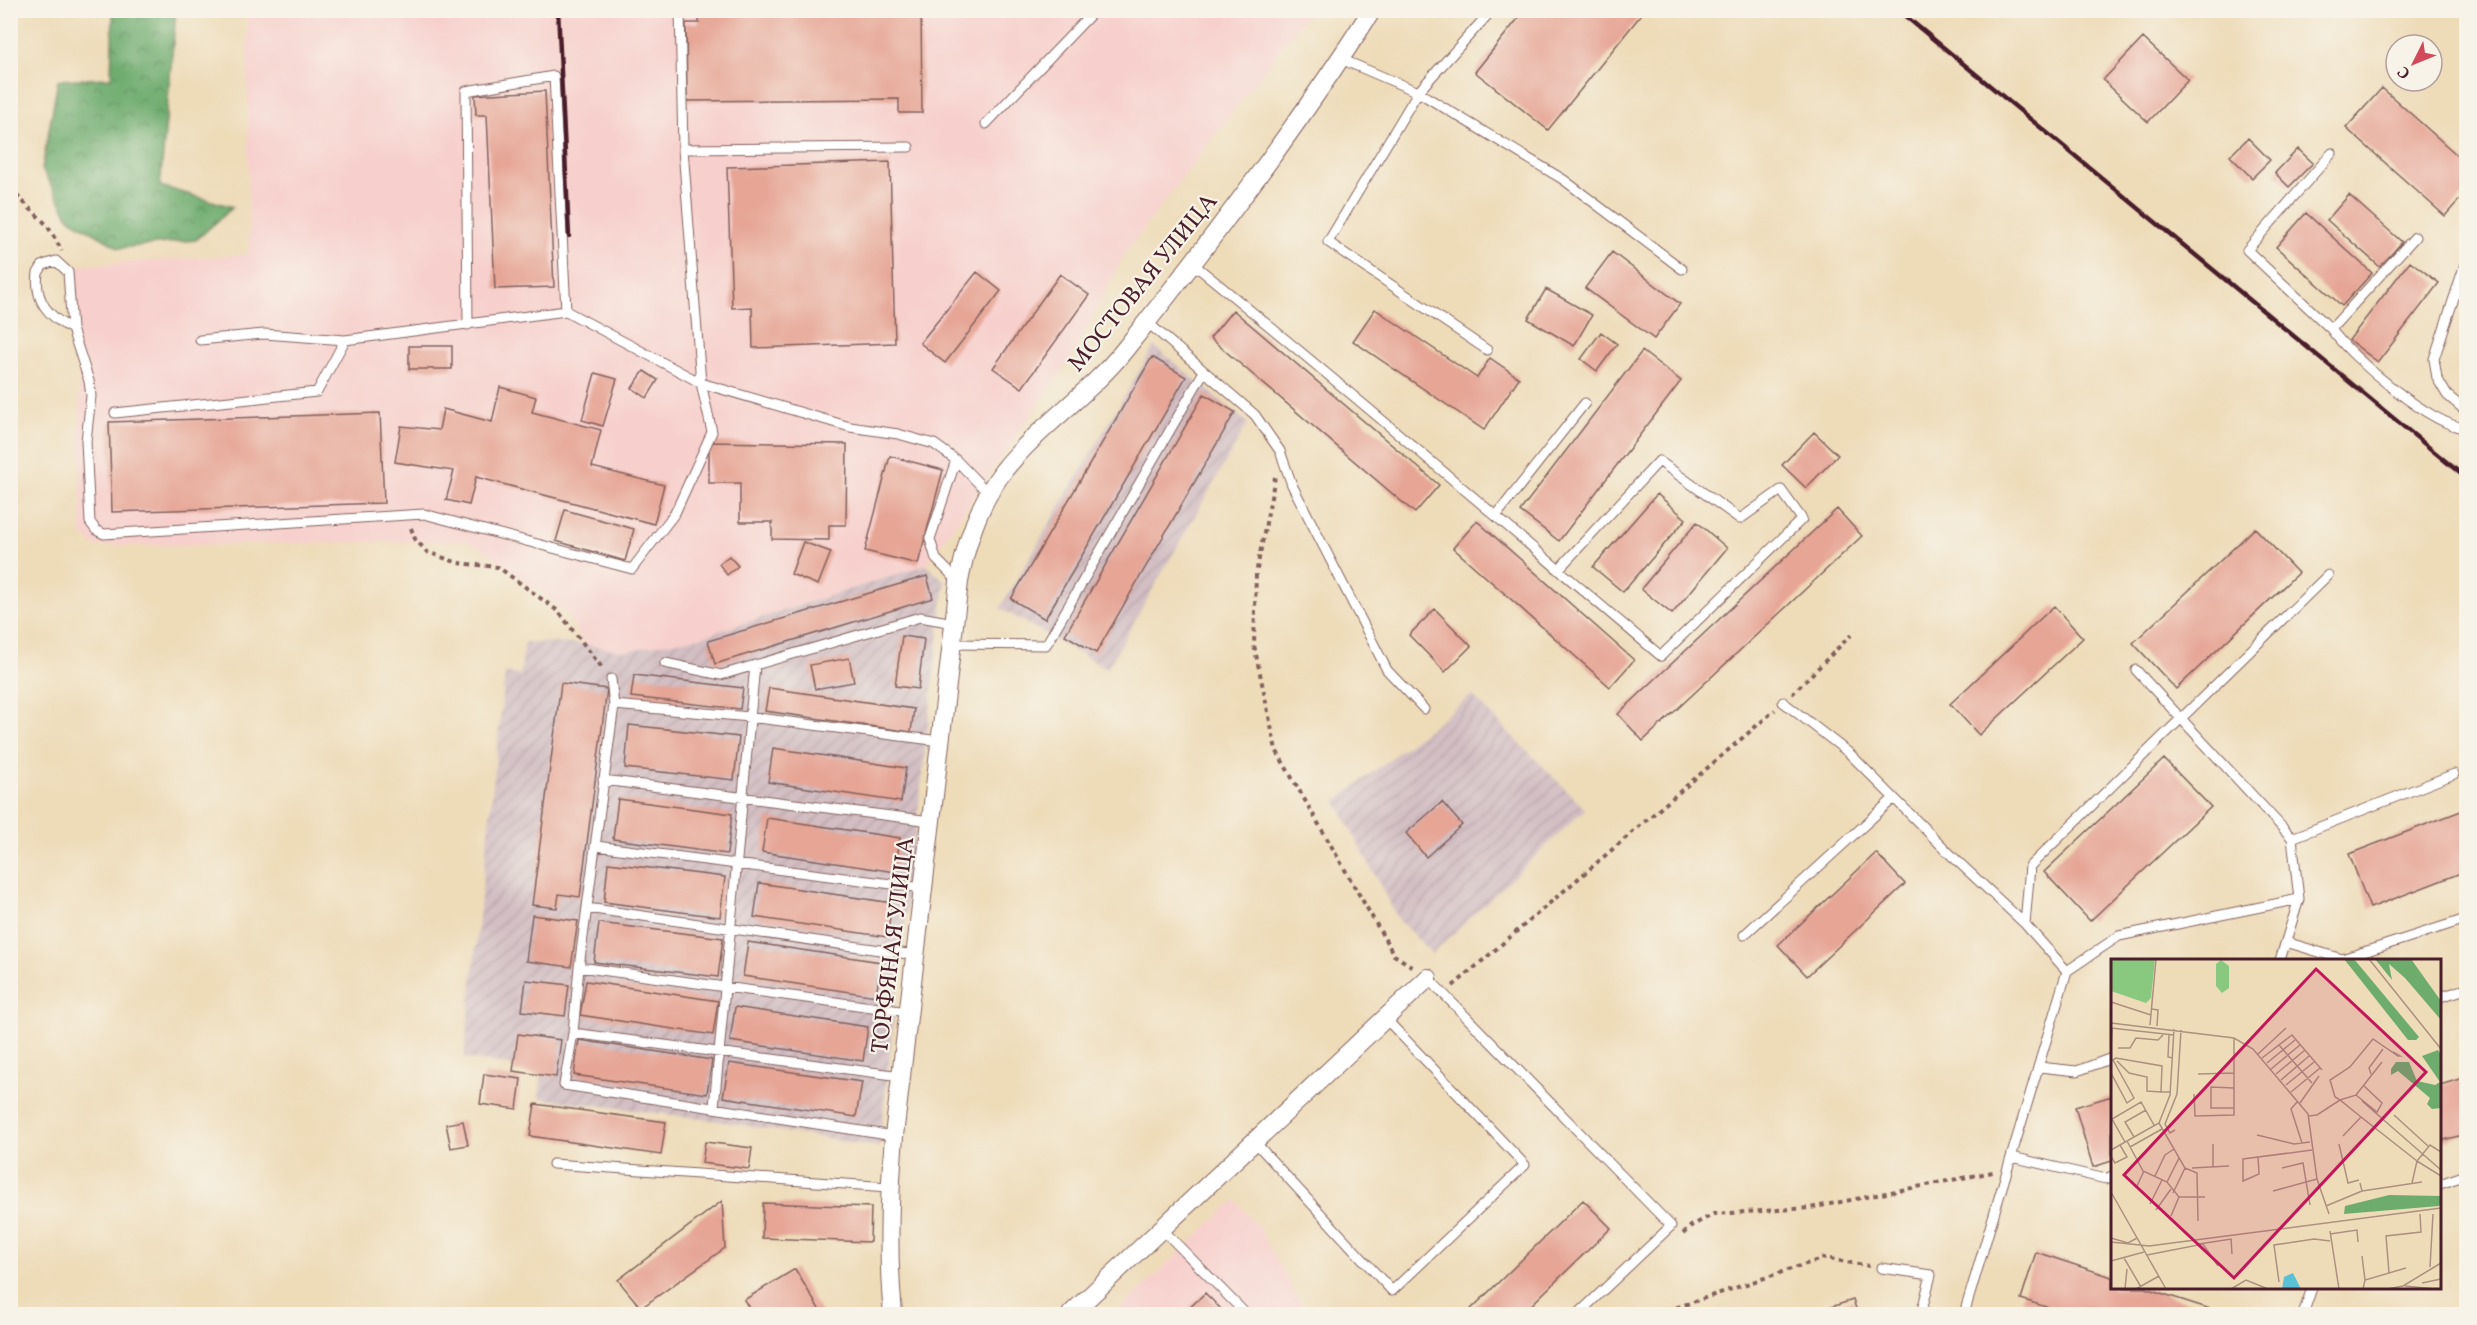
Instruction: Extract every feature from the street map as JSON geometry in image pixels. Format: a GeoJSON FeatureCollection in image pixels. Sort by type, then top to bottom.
{"type":"FeatureCollection","features":[{"type":"Feature","properties":{"kind":"street","name":"МОСТОВАЯ УЛИЦА"},"geometry":{"type":"LineString","coordinates":[[959,582],[967,545],[989,494],[1006,468],[1103,375],[1147,322],[1341,59],[1372,10]]}},
{"type":"Feature","properties":{"kind":"street","name":"ТОРФЯНАЯ УЛИЦА"},"geometry":{"type":"LineString","coordinates":[[893,1314],[889,1246],[889,1187],[959,582]]}},
{"type":"Feature","properties":{"kind":"street"},"geometry":{"type":"LineString","coordinates":[[1071,1314],[1428,978]]}},
{"type":"Feature","properties":{"kind":"lane"},"geometry":{"type":"LineString","coordinates":[[72,329],[51,316],[38,290],[38,273],[43,265],[56,261],[68,272],[72,329],[89,381],[91,410],[86,441],[90,522],[96,530],[112,535],[406,515],[435,516],[632,569],[675,513],[712,432],[701,383],[683,149],[680,10]]}},
{"type":"Feature","properties":{"kind":"lane"},"geometry":{"type":"LineString","coordinates":[[986,124],[1095,10]]}},
{"type":"Feature","properties":{"kind":"lane"},"geometry":{"type":"LineString","coordinates":[[1487,350],[1328,242],[1418,92],[1492,10]]}},
{"type":"Feature","properties":{"kind":"lane"},"geometry":{"type":"LineString","coordinates":[[1341,59],[1418,92],[1564,180],[1682,268]]}},
{"type":"Feature","properties":{"kind":"lane"},"geometry":{"type":"LineString","coordinates":[[468,325],[466,91],[554,76],[566,312]]}},
{"type":"Feature","properties":{"kind":"lane"},"geometry":{"type":"LineString","coordinates":[[683,149],[909,147]]}},
{"type":"Feature","properties":{"kind":"lane"},"geometry":{"type":"LineString","coordinates":[[2332,153],[2247,250],[2331,329],[2340,343],[2380,380],[2436,416],[2466,428]]}},
{"type":"Feature","properties":{"kind":"lane"},"geometry":{"type":"LineString","coordinates":[[2331,329],[2415,237]]}},
{"type":"Feature","properties":{"kind":"lane"},"geometry":{"type":"LineString","coordinates":[[2466,261],[2434,359],[2437,378],[2447,395],[2466,411]]}},
{"type":"Feature","properties":{"kind":"lane"},"geometry":{"type":"LineString","coordinates":[[1192,263],[1315,362],[1558,570],[1661,656],[1802,519],[1781,490],[1740,519],[1659,461],[1558,570]]}},
{"type":"Feature","properties":{"kind":"lane"},"geometry":{"type":"LineString","coordinates":[[200,339],[264,334],[345,340],[566,312],[701,383],[850,427],[920,439],[934,444],[956,460],[989,494]]}},
{"type":"Feature","properties":{"kind":"lane"},"geometry":{"type":"LineString","coordinates":[[1147,322],[1203,373],[1255,415],[1280,451],[1292,485],[1387,670],[1424,709]]}},
{"type":"Feature","properties":{"kind":"lane"},"geometry":{"type":"LineString","coordinates":[[114,413],[317,392],[345,340]]}},
{"type":"Feature","properties":{"kind":"lane"},"geometry":{"type":"LineString","coordinates":[[952,644],[1047,645],[1203,373]]}},
{"type":"Feature","properties":{"kind":"lane"},"geometry":{"type":"LineString","coordinates":[[1496,516],[1585,403]]}},
{"type":"Feature","properties":{"kind":"lane"},"geometry":{"type":"LineString","coordinates":[[956,460],[930,539],[936,559],[959,582]]}},
{"type":"Feature","properties":{"kind":"lane"},"geometry":{"type":"LineString","coordinates":[[2025,924],[2030,866],[2328,575]]}},
{"type":"Feature","properties":{"kind":"lane"},"geometry":{"type":"LineString","coordinates":[[666,663],[721,675],[920,617],[954,623]]}},
{"type":"Feature","properties":{"kind":"lane"},"geometry":{"type":"LineString","coordinates":[[714,1107],[755,665]]}},
{"type":"Feature","properties":{"kind":"lane"},"geometry":{"type":"LineString","coordinates":[[2136,670],[2292,838],[2299,899],[2280,959]]}},
{"type":"Feature","properties":{"kind":"lane"},"geometry":{"type":"LineString","coordinates":[[611,679],[614,705],[579,967],[573,1033],[564,1085],[894,1136]]}},
{"type":"Feature","properties":{"kind":"lane"},"geometry":{"type":"LineString","coordinates":[[1784,702],[1849,753],[1952,856],[2025,924],[2067,971]]}},
{"type":"Feature","properties":{"kind":"lane"},"geometry":{"type":"LineString","coordinates":[[614,705],[750,717],[940,741]]}},
{"type":"Feature","properties":{"kind":"lane"},"geometry":{"type":"LineString","coordinates":[[2292,838],[2454,774]]}},
{"type":"Feature","properties":{"kind":"lane"},"geometry":{"type":"LineString","coordinates":[[603,780],[931,821]]}},
{"type":"Feature","properties":{"kind":"lane"},"geometry":{"type":"LineString","coordinates":[[1744,935],[1894,798]]}},
{"type":"Feature","properties":{"kind":"lane"},"geometry":{"type":"LineString","coordinates":[[596,846],[923,888]]}},
{"type":"Feature","properties":{"kind":"lane"},"geometry":{"type":"LineString","coordinates":[[1964,1314],[2067,971],[2118,936],[2299,899]]}},
{"type":"Feature","properties":{"kind":"lane"},"geometry":{"type":"LineString","coordinates":[[587,908],[915,955]]}},
{"type":"Feature","properties":{"kind":"lane"},"geometry":{"type":"LineString","coordinates":[[2286,942],[2342,959],[2466,919]]}},
{"type":"Feature","properties":{"kind":"lane"},"geometry":{"type":"LineString","coordinates":[[579,967],[908,1012]]}},
{"type":"Feature","properties":{"kind":"lane"},"geometry":{"type":"LineString","coordinates":[[1428,978],[1671,1226],[1578,1314]]}},
{"type":"Feature","properties":{"kind":"lane"},"geometry":{"type":"LineString","coordinates":[[2441,996],[2466,989]]}},
{"type":"Feature","properties":{"kind":"lane"},"geometry":{"type":"LineString","coordinates":[[1254,1141],[1392,1291],[1525,1165],[1385,1018]]}},
{"type":"Feature","properties":{"kind":"lane"},"geometry":{"type":"LineString","coordinates":[[573,1033],[901,1076]]}},
{"type":"Feature","properties":{"kind":"lane"},"geometry":{"type":"LineString","coordinates":[[2039,1067],[2077,1071],[2111,1058]]}},
{"type":"Feature","properties":{"kind":"lane"},"geometry":{"type":"LineString","coordinates":[[2012,1156],[2106,1179],[2111,1176]]}},
{"type":"Feature","properties":{"kind":"lane"},"geometry":{"type":"LineString","coordinates":[[554,1164],[889,1187]]}},
{"type":"Feature","properties":{"kind":"lane"},"geometry":{"type":"LineString","coordinates":[[2441,1183],[2466,1175]]}},
{"type":"Feature","properties":{"kind":"lane"},"geometry":{"type":"LineString","coordinates":[[1162,1229],[1245,1314]]}},
{"type":"Feature","properties":{"kind":"lane"},"geometry":{"type":"LineString","coordinates":[[1881,1268],[1931,1275],[1921,1314]]}},
{"type":"Feature","properties":{"kind":"lane"},"geometry":{"type":"LineString","coordinates":[[2304,1314],[2311,1289]]}},
{"type":"Feature","properties":{"kind":"path"},"geometry":{"type":"LineString","coordinates":[[10,189],[51,232],[61,246],[68,272]]}},
{"type":"Feature","properties":{"kind":"path"},"geometry":{"type":"LineString","coordinates":[[1280,451],[1256,574],[1254,645],[1276,750],[1394,955],[1428,978]]}},
{"type":"Feature","properties":{"kind":"path"},"geometry":{"type":"LineString","coordinates":[[406,515],[415,538],[427,552],[458,563],[498,567],[558,611],[611,679]]}},
{"type":"Feature","properties":{"kind":"path"},"geometry":{"type":"LineString","coordinates":[[1443,994],[1784,702],[1851,635]]}},
{"type":"Feature","properties":{"kind":"path"},"geometry":{"type":"LineString","coordinates":[[1674,1242],[1691,1226],[1714,1214],[1810,1208],[2008,1169]]}},
{"type":"Feature","properties":{"kind":"path"},"geometry":{"type":"LineString","coordinates":[[1670,1314],[1676,1308],[1824,1258],[1881,1268]]}},
{"type":"Feature","properties":{"kind":"shaded area"},"geometry":{"type":"Polygon","coordinates":[[[247,11],[1309,11],[1125,253],[1071,358],[926,565],[701,637],[624,651],[585,646],[567,613],[484,549],[465,541],[95,546],[82,534],[76,266],[249,254],[247,11]]]}},
{"type":"Feature","properties":{"kind":"shaded area"},"geometry":{"type":"Polygon","coordinates":[[[1154,346],[1248,423],[1107,669],[1000,608],[1154,346]]]}},
{"type":"Feature","properties":{"kind":"shaded area"},"geometry":{"type":"Polygon","coordinates":[[[926,565],[945,581],[879,1147],[705,1119],[539,1098],[542,1070],[464,1058],[505,673],[520,675],[525,642],[584,644],[624,651],[701,637],[926,565]]]}},
{"type":"Feature","properties":{"kind":"shaded area"},"geometry":{"type":"Polygon","coordinates":[[[1472,695],[1585,809],[1432,954],[1398,919],[1336,801],[1472,695]]]}},
{"type":"Feature","properties":{"kind":"shaded area"},"geometry":{"type":"Polygon","coordinates":[[[1235,1200],[1258,1227],[1298,1299],[1312,1314],[1115,1314],[1235,1200]]]}},
{"type":"Feature","properties":{"kind":"green space"},"geometry":{"type":"Polygon","coordinates":[[[113,11],[176,11],[160,186],[233,207],[196,240],[119,248],[70,219],[42,169],[58,80],[111,78],[113,11]]]}},
{"type":"Feature","properties":{"kind":"building"},"geometry":{"type":"Polygon","coordinates":[[[699,10],[921,10],[922,113],[899,113],[899,99],[687,101],[686,23],[699,23],[699,10]]]}},
{"type":"Feature","properties":{"kind":"building"},"geometry":{"type":"Polygon","coordinates":[[[1525,10],[1645,10],[1548,130],[1475,72],[1525,10]]]}},
{"type":"Feature","properties":{"kind":"building"},"geometry":{"type":"Polygon","coordinates":[[[2143,38],[2188,80],[2148,122],[2103,80],[2143,38]]]}},
{"type":"Feature","properties":{"kind":"building"},"geometry":{"type":"Polygon","coordinates":[[[2382,88],[2384,93],[2388,93],[2466,163],[2466,192],[2445,216],[2346,128],[2382,88]]]}},
{"type":"Feature","properties":{"kind":"building"},"geometry":{"type":"Polygon","coordinates":[[[545,91],[554,287],[495,289],[487,115],[476,115],[475,95],[545,91]]]}},
{"type":"Feature","properties":{"kind":"building"},"geometry":{"type":"Polygon","coordinates":[[[2248,138],[2270,160],[2252,178],[2230,156],[2248,138]]]}},
{"type":"Feature","properties":{"kind":"building"},"geometry":{"type":"Polygon","coordinates":[[[2298,149],[2313,163],[2289,187],[2275,173],[2298,149]]]}},
{"type":"Feature","properties":{"kind":"building"},"geometry":{"type":"Polygon","coordinates":[[[890,162],[895,343],[753,348],[752,307],[732,308],[727,167],[890,162]]]}},
{"type":"Feature","properties":{"kind":"building"},"geometry":{"type":"Polygon","coordinates":[[[2349,195],[2402,242],[2380,267],[2327,220],[2349,195]]]}},
{"type":"Feature","properties":{"kind":"building"},"geometry":{"type":"Polygon","coordinates":[[[2306,213],[2372,273],[2342,306],[2276,247],[2306,213]]]}},
{"type":"Feature","properties":{"kind":"building"},"geometry":{"type":"Polygon","coordinates":[[[1612,252],[1680,304],[1654,339],[1585,288],[1612,252]]]}},
{"type":"Feature","properties":{"kind":"building"},"geometry":{"type":"Polygon","coordinates":[[[2410,261],[2439,283],[2378,362],[2349,340],[2410,261]]]}},
{"type":"Feature","properties":{"kind":"building"},"geometry":{"type":"Polygon","coordinates":[[[977,272],[1001,291],[945,363],[920,343],[977,272]]]}},
{"type":"Feature","properties":{"kind":"building"},"geometry":{"type":"Polygon","coordinates":[[[1060,274],[1089,295],[1022,388],[993,368],[1060,274]]]}},
{"type":"Feature","properties":{"kind":"building"},"geometry":{"type":"Polygon","coordinates":[[[1546,289],[1592,315],[1574,346],[1528,319],[1546,289]]]}},
{"type":"Feature","properties":{"kind":"building"},"geometry":{"type":"Polygon","coordinates":[[[1375,309],[1477,378],[1490,358],[1519,378],[1484,430],[1353,341],[1375,309]]]}},
{"type":"Feature","properties":{"kind":"building"},"geometry":{"type":"Polygon","coordinates":[[[1233,310],[1439,485],[1415,513],[1210,338],[1233,310]]]}},
{"type":"Feature","properties":{"kind":"building"},"geometry":{"type":"Polygon","coordinates":[[[1601,332],[1617,344],[1597,371],[1581,359],[1601,332]]]}},
{"type":"Feature","properties":{"kind":"building"},"geometry":{"type":"Polygon","coordinates":[[[409,346],[452,346],[452,369],[409,369],[409,346]]]}},
{"type":"Feature","properties":{"kind":"building"},"geometry":{"type":"Polygon","coordinates":[[[1642,351],[1681,381],[1559,541],[1520,511],[1642,351]]]}},
{"type":"Feature","properties":{"kind":"building"},"geometry":{"type":"Polygon","coordinates":[[[1152,357],[1186,377],[1045,619],[1011,599],[1152,357]]]}},
{"type":"Feature","properties":{"kind":"building"},"geometry":{"type":"Polygon","coordinates":[[[644,371],[658,380],[647,398],[632,388],[644,371]]]}},
{"type":"Feature","properties":{"kind":"building"},"geometry":{"type":"Polygon","coordinates":[[[595,373],[617,379],[603,426],[582,420],[595,373]]]}},
{"type":"Feature","properties":{"kind":"building"},"geometry":{"type":"Polygon","coordinates":[[[500,387],[536,397],[532,412],[601,430],[592,467],[664,485],[654,524],[476,477],[469,505],[446,500],[454,471],[395,462],[401,426],[439,430],[443,409],[492,422],[500,387]]]}},
{"type":"Feature","properties":{"kind":"building"},"geometry":{"type":"Polygon","coordinates":[[[1204,394],[1235,412],[1096,653],[1065,635],[1204,394]]]}},
{"type":"Feature","properties":{"kind":"building"},"geometry":{"type":"Polygon","coordinates":[[[380,413],[384,503],[112,512],[109,422],[380,413]]]}},
{"type":"Feature","properties":{"kind":"building"},"geometry":{"type":"Polygon","coordinates":[[[1814,432],[1838,455],[1806,488],[1782,465],[1814,432]]]}},
{"type":"Feature","properties":{"kind":"building"},"geometry":{"type":"Polygon","coordinates":[[[709,442],[847,444],[846,525],[829,525],[829,540],[772,539],[772,522],[740,522],[740,483],[709,483],[709,442]]]}},
{"type":"Feature","properties":{"kind":"building"},"geometry":{"type":"Polygon","coordinates":[[[890,456],[943,470],[918,564],[865,551],[890,456]]]}},
{"type":"Feature","properties":{"kind":"building"},"geometry":{"type":"Polygon","coordinates":[[[1657,494],[1686,519],[1623,592],[1593,567],[1657,494]]]}},
{"type":"Feature","properties":{"kind":"building"},"geometry":{"type":"Polygon","coordinates":[[[1837,509],[1862,536],[1643,741],[1618,714],[1837,509]]]}},
{"type":"Feature","properties":{"kind":"building"},"geometry":{"type":"Polygon","coordinates":[[[565,510],[634,529],[625,561],[556,541],[565,510]]]}},
{"type":"Feature","properties":{"kind":"building"},"geometry":{"type":"Polygon","coordinates":[[[1477,521],[1634,660],[1610,687],[1453,548],[1477,521]]]}},
{"type":"Feature","properties":{"kind":"building"},"geometry":{"type":"Polygon","coordinates":[[[1697,522],[1727,548],[1672,614],[1641,589],[1697,522]]]}},
{"type":"Feature","properties":{"kind":"building"},"geometry":{"type":"Polygon","coordinates":[[[2255,528],[2298,573],[2176,689],[2133,643],[2255,528]]]}},
{"type":"Feature","properties":{"kind":"building"},"geometry":{"type":"Polygon","coordinates":[[[803,542],[831,552],[818,585],[791,574],[803,542]]]}},
{"type":"Feature","properties":{"kind":"building"},"geometry":{"type":"Polygon","coordinates":[[[729,556],[738,566],[727,575],[719,564],[729,556]]]}},
{"type":"Feature","properties":{"kind":"building"},"geometry":{"type":"Polygon","coordinates":[[[927,576],[933,598],[715,664],[708,641],[927,576]]]}},
{"type":"Feature","properties":{"kind":"building"},"geometry":{"type":"Polygon","coordinates":[[[2054,606],[2083,638],[1979,735],[1950,704],[2054,606]]]}},
{"type":"Feature","properties":{"kind":"building"},"geometry":{"type":"Polygon","coordinates":[[[1435,609],[1471,646],[1445,672],[1409,635],[1435,609]]]}},
{"type":"Feature","properties":{"kind":"building"},"geometry":{"type":"Polygon","coordinates":[[[902,636],[924,639],[918,689],[895,686],[902,636]]]}},
{"type":"Feature","properties":{"kind":"building"},"geometry":{"type":"Polygon","coordinates":[[[849,658],[854,682],[815,689],[810,665],[849,658]]]}},
{"type":"Feature","properties":{"kind":"building"},"geometry":{"type":"Polygon","coordinates":[[[634,675],[743,688],[740,709],[631,697],[634,675]]]}},
{"type":"Feature","properties":{"kind":"building"},"geometry":{"type":"Polygon","coordinates":[[[561,683],[607,689],[580,897],[559,894],[557,908],[532,905],[561,683]]]}},
{"type":"Feature","properties":{"kind":"building"},"geometry":{"type":"Polygon","coordinates":[[[769,688],[914,709],[911,732],[765,711],[769,688]]]}},
{"type":"Feature","properties":{"kind":"building"},"geometry":{"type":"Polygon","coordinates":[[[629,725],[739,737],[734,780],[625,768],[629,725]]]}},
{"type":"Feature","properties":{"kind":"building"},"geometry":{"type":"Polygon","coordinates":[[[773,748],[906,768],[901,802],[768,782],[773,748]]]}},
{"type":"Feature","properties":{"kind":"building"},"geometry":{"type":"Polygon","coordinates":[[[2164,759],[2211,807],[2090,921],[2044,872],[2164,759]]]}},
{"type":"Feature","properties":{"kind":"building"},"geometry":{"type":"Polygon","coordinates":[[[618,799],[732,814],[727,854],[613,839],[618,799]]]}},
{"type":"Feature","properties":{"kind":"building"},"geometry":{"type":"Polygon","coordinates":[[[1442,802],[1462,825],[1426,857],[1406,833],[1442,802]]]}},
{"type":"Feature","properties":{"kind":"building"},"geometry":{"type":"Polygon","coordinates":[[[2466,809],[2466,871],[2370,908],[2349,854],[2466,809]]]}},
{"type":"Feature","properties":{"kind":"building"},"geometry":{"type":"Polygon","coordinates":[[[767,818],[900,838],[895,872],[762,852],[767,818]]]}},
{"type":"Feature","properties":{"kind":"building"},"geometry":{"type":"Polygon","coordinates":[[[1876,853],[1905,884],[1807,976],[1778,945],[1876,853]]]}},
{"type":"Feature","properties":{"kind":"building"},"geometry":{"type":"Polygon","coordinates":[[[608,863],[725,877],[720,917],[604,902],[608,863]]]}},
{"type":"Feature","properties":{"kind":"building"},"geometry":{"type":"Polygon","coordinates":[[[759,883],[892,903],[887,937],[754,917],[759,883]]]}},
{"type":"Feature","properties":{"kind":"building"},"geometry":{"type":"Polygon","coordinates":[[[532,915],[578,921],[571,967],[526,961],[532,915]]]}},
{"type":"Feature","properties":{"kind":"building"},"geometry":{"type":"Polygon","coordinates":[[[599,923],[723,938],[718,977],[594,962],[599,923]]]}},
{"type":"Feature","properties":{"kind":"building"},"geometry":{"type":"Polygon","coordinates":[[[748,942],[881,962],[876,996],[743,976],[748,942]]]}},
{"type":"Feature","properties":{"kind":"building"},"geometry":{"type":"Polygon","coordinates":[[[526,980],[569,985],[565,1016],[522,1011],[526,980]]]}},
{"type":"Feature","properties":{"kind":"building"},"geometry":{"type":"Polygon","coordinates":[[[586,981],[718,1001],[713,1035],[580,1015],[586,981]]]}},
{"type":"Feature","properties":{"kind":"building"},"geometry":{"type":"Polygon","coordinates":[[[735,1007],[868,1027],[863,1061],[730,1041],[735,1007]]]}},
{"type":"Feature","properties":{"kind":"building"},"geometry":{"type":"Polygon","coordinates":[[[518,1034],[561,1040],[556,1077],[513,1071],[518,1034]]]}},
{"type":"Feature","properties":{"kind":"building"},"geometry":{"type":"Polygon","coordinates":[[[579,1040],[712,1060],[707,1094],[574,1075],[579,1040]]]}},
{"type":"Feature","properties":{"kind":"building"},"geometry":{"type":"Polygon","coordinates":[[[729,1063],[862,1082],[856,1117],[723,1097],[729,1063]]]}},
{"type":"Feature","properties":{"kind":"building"},"geometry":{"type":"Polygon","coordinates":[[[484,1074],[521,1079],[517,1109],[480,1104],[484,1074]]]}},
{"type":"Feature","properties":{"kind":"building"},"geometry":{"type":"Polygon","coordinates":[[[2466,1077],[2466,1134],[2441,1141],[2441,1085],[2466,1077]]]}},
{"type":"Feature","properties":{"kind":"building"},"geometry":{"type":"Polygon","coordinates":[[[2111,1096],[2111,1161],[2093,1167],[2075,1107],[2111,1096]]]}},
{"type":"Feature","properties":{"kind":"building"},"geometry":{"type":"Polygon","coordinates":[[[535,1104],[666,1122],[661,1155],[530,1136],[535,1104]]]}},
{"type":"Feature","properties":{"kind":"building"},"geometry":{"type":"Polygon","coordinates":[[[463,1121],[468,1145],[451,1148],[446,1124],[463,1121]]]}},
{"type":"Feature","properties":{"kind":"building"},"geometry":{"type":"Polygon","coordinates":[[[705,1142],[752,1148],[749,1169],[702,1163],[705,1142]]]}},
{"type":"Feature","properties":{"kind":"building"},"geometry":{"type":"Polygon","coordinates":[[[1583,1200],[1611,1228],[1522,1314],[1466,1314],[1583,1200]]]}},
{"type":"Feature","properties":{"kind":"building"},"geometry":{"type":"Polygon","coordinates":[[[722,1201],[725,1248],[641,1308],[618,1280],[722,1201]]]}},
{"type":"Feature","properties":{"kind":"building"},"geometry":{"type":"Polygon","coordinates":[[[763,1203],[871,1207],[870,1242],[762,1238],[763,1203]]]}},
{"type":"Feature","properties":{"kind":"building"},"geometry":{"type":"Polygon","coordinates":[[[2036,1252],[2111,1277],[2111,1289],[2148,1289],[2226,1314],[2068,1314],[2021,1299],[2036,1252]]]}},
{"type":"Feature","properties":{"kind":"building"},"geometry":{"type":"Polygon","coordinates":[[[795,1269],[822,1314],[753,1314],[744,1300],[795,1269]]]}},
{"type":"Feature","properties":{"kind":"building"},"geometry":{"type":"Polygon","coordinates":[[[1205,1293],[1226,1314],[1183,1314],[1205,1293]]]}},
{"type":"Feature","properties":{"kind":"building"},"geometry":{"type":"Polygon","coordinates":[[[1853,1300],[1858,1314],[1809,1314],[1853,1300]]]}},
{"type":"Feature","properties":{"kind":"railway"},"geometry":{"type":"LineString","coordinates":[[558,10],[569,236]]}},
{"type":"Feature","properties":{"kind":"railway"},"geometry":{"type":"LineString","coordinates":[[1898,10],[2466,478]]}}]}
